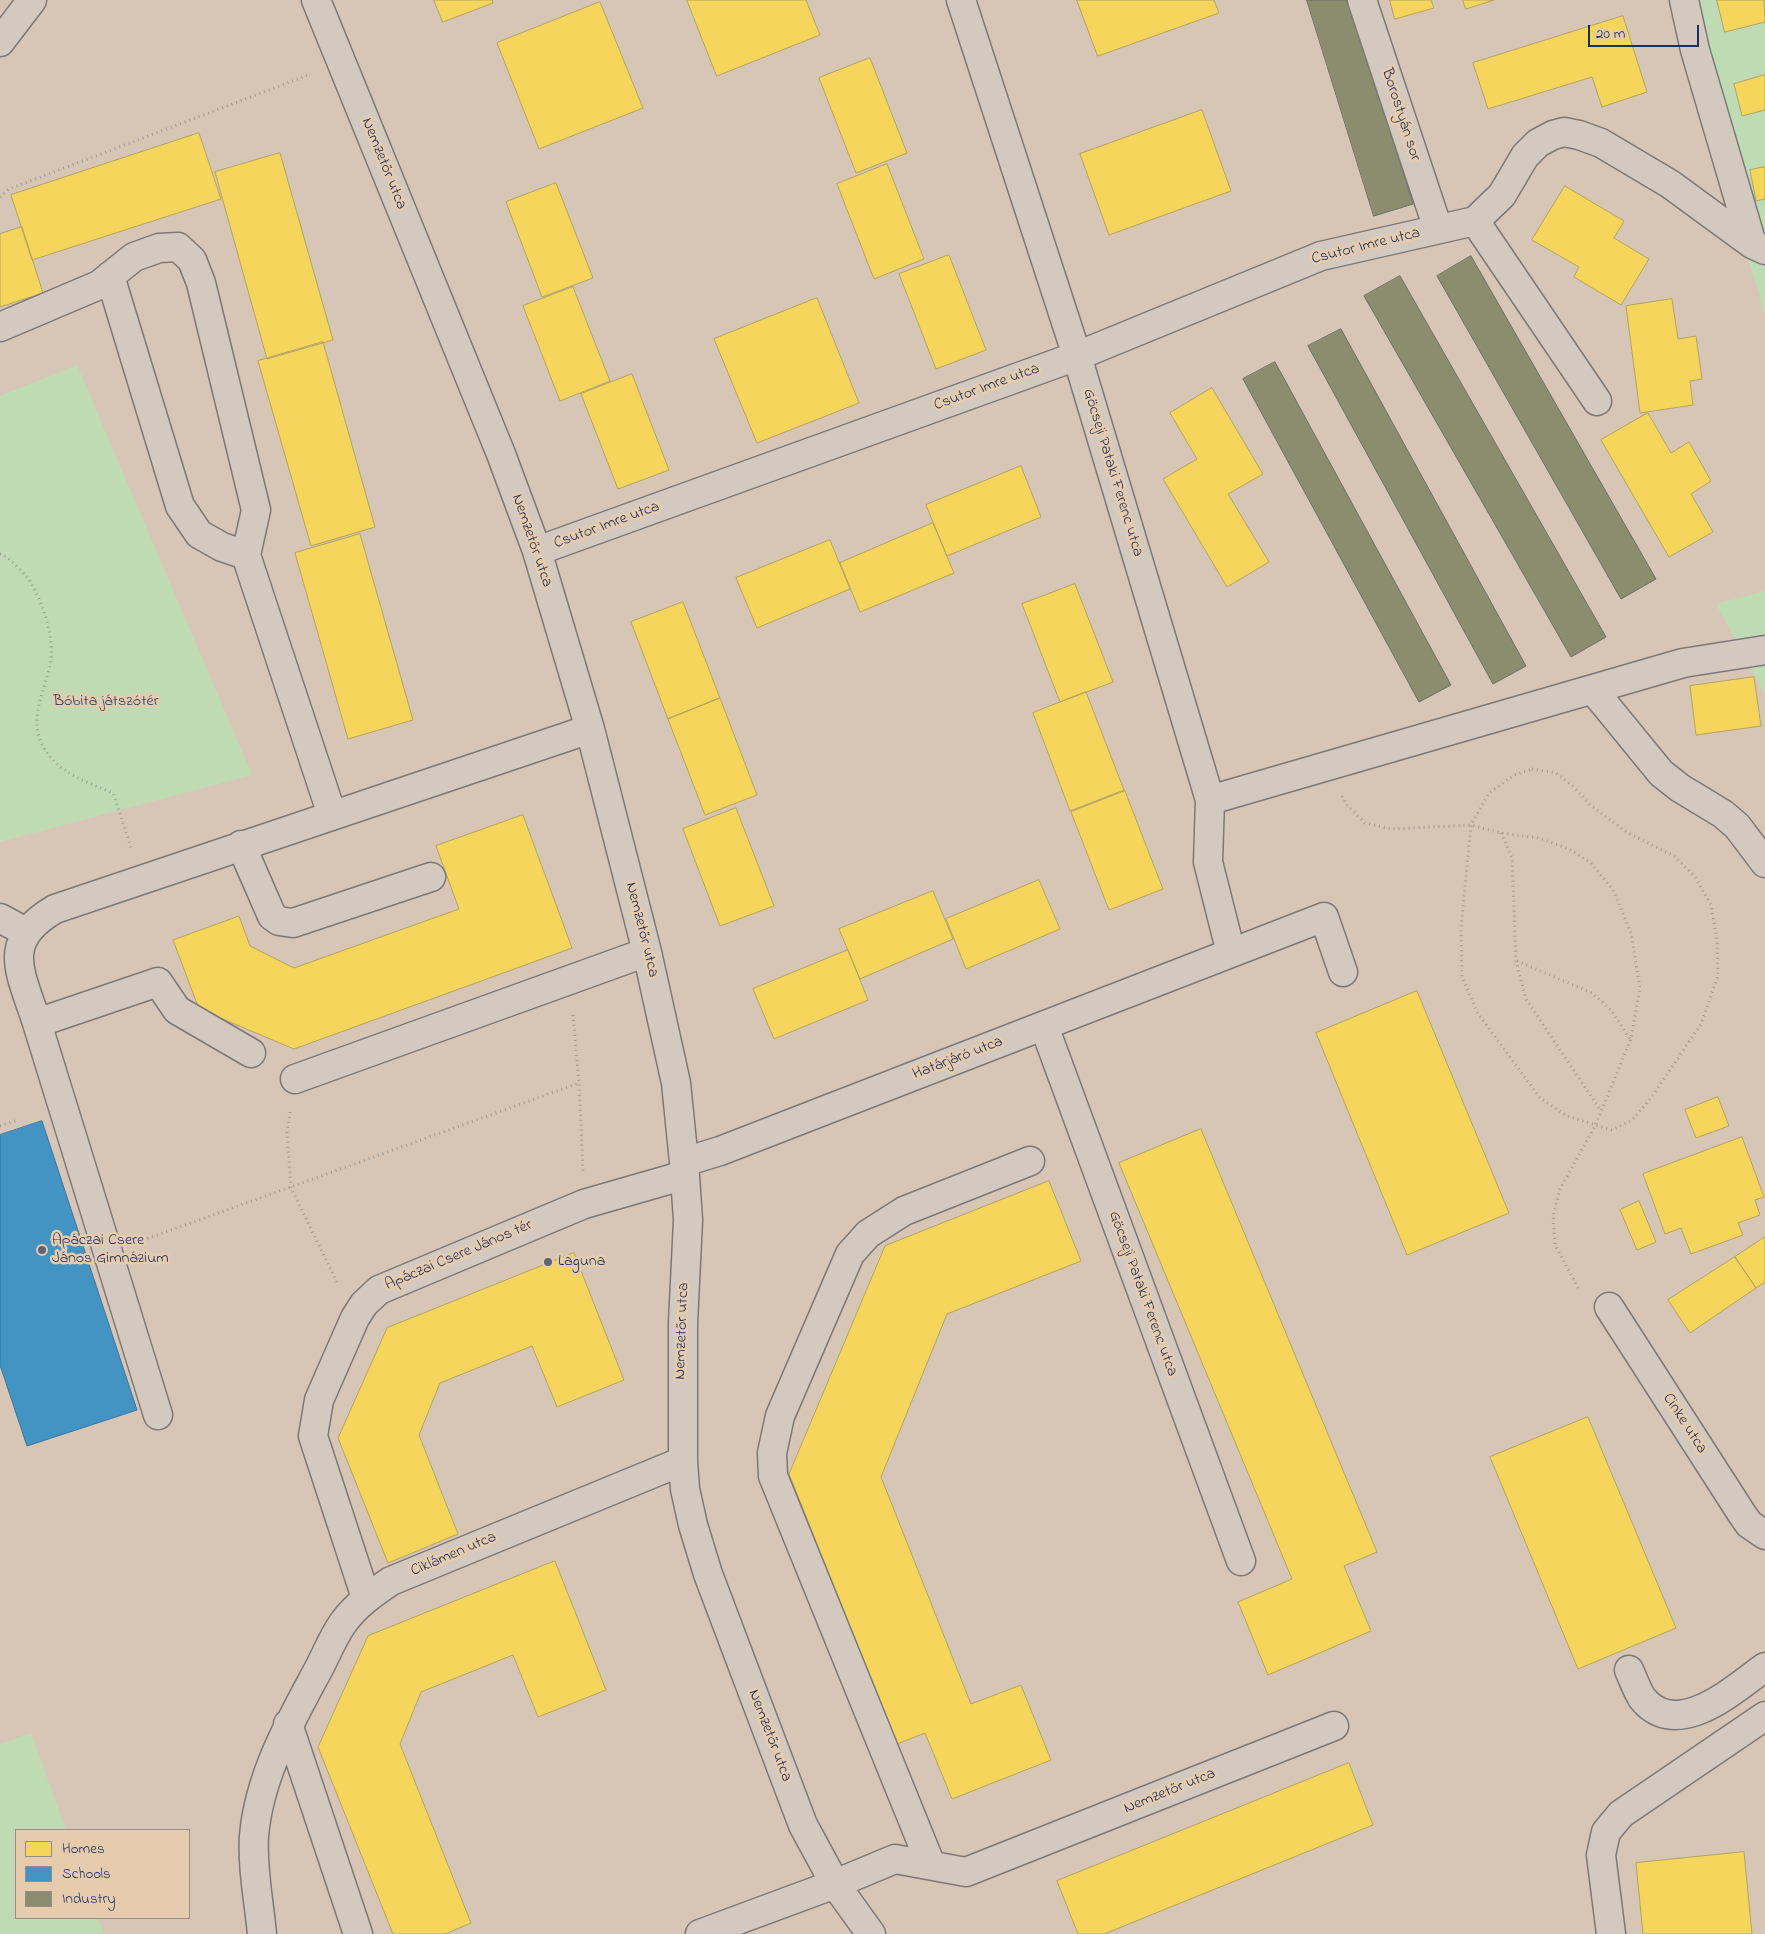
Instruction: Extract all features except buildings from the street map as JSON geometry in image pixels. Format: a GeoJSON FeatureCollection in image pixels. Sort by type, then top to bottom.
{"type":"FeatureCollection","features":[{"type":"Feature","properties":{"kind":"street"},"geometry":{"type":"LineString","coordinates":[[0,42],[32,0]]}},
{"type":"Feature","properties":{"kind":"street","name":"Nemzetőr utca"},"geometry":{"type":"LineString","coordinates":[[316,0],[497,445],[537,551],[590,729],[647,952],[676,1084],[688,1220],[683,1323],[683,1461],[685,1489],[693,1524],[708,1574],[804,1825],[835,1884],[871,1934]]}},
{"type":"Feature","properties":{"kind":"street","name":"Göcseji Pataki Ferenc utca"},"geometry":{"type":"LineString","coordinates":[[961,0],[1077,356],[1210,800],[1208,862],[1231,953]]}},
{"type":"Feature","properties":{"kind":"street","name":"Borostyán sor"},"geometry":{"type":"LineString","coordinates":[[1362,0],[1438,229]]}},
{"type":"Feature","properties":{"kind":"street"},"geometry":{"type":"LineString","coordinates":[[1684,0],[1695,50],[1759,247]]}},
{"type":"Feature","properties":{"kind":"street"},"geometry":{"type":"LineString","coordinates":[[1597,400],[1475,221],[1502,195],[1525,156],[1538,143],[1552,135],[1564,132],[1600,143],[1662,179],[1759,247]]}},
{"type":"Feature","properties":{"kind":"street","name":"Csutor Imre utca"},"geometry":{"type":"LineString","coordinates":[[537,551],[1077,356],[1321,256],[1475,221]]}},
{"type":"Feature","properties":{"kind":"street"},"geometry":{"type":"LineString","coordinates":[[0,327],[98,285],[134,257],[159,248],[178,247],[192,260],[201,283],[256,510],[246,556],[332,815]]}},
{"type":"Feature","properties":{"kind":"street"},"geometry":{"type":"LineString","coordinates":[[110,276],[180,506],[199,534],[222,547],[246,556]]}},
{"type":"Feature","properties":{"kind":"street"},"geometry":{"type":"LineString","coordinates":[[1210,800],[1325,765],[1594,691],[1683,663],[1765,650]]}},
{"type":"Feature","properties":{"kind":"street"},"geometry":{"type":"LineString","coordinates":[[1594,691],[1661,773],[1680,788],[1723,814],[1737,826],[1765,863]]}},
{"type":"Feature","properties":{"kind":"street"},"geometry":{"type":"LineString","coordinates":[[158,1415],[109,1252],[16,960],[17,943],[24,931],[35,919],[55,909],[590,729]]}},
{"type":"Feature","properties":{"kind":"street"},"geometry":{"type":"LineString","coordinates":[[242,845],[272,916],[279,921],[293,923],[431,877]]}},
{"type":"Feature","properties":{"kind":"street","name":"Határjáró utca"},"geometry":{"type":"LineString","coordinates":[[685,1169],[720,1151],[1324,917],[1344,972]]}},
{"type":"Feature","properties":{"kind":"street"},"geometry":{"type":"LineString","coordinates":[[0,918],[24,931]]}},
{"type":"Feature","properties":{"kind":"street"},"geometry":{"type":"LineString","coordinates":[[295,1079],[647,952]]}},
{"type":"Feature","properties":{"kind":"street"},"geometry":{"type":"LineString","coordinates":[[37,1023],[158,982],[177,1010],[251,1053]]}},
{"type":"Feature","properties":{"kind":"street","name":"Göcseji Pataki Ferenc utca"},"geometry":{"type":"LineString","coordinates":[[1044,1026],[1241,1561]]}},
{"type":"Feature","properties":{"kind":"street"},"geometry":{"type":"LineString","coordinates":[[931,1865],[773,1476],[772,1453],[780,1416],[850,1254],[868,1234],[904,1211],[1030,1161]]}},
{"type":"Feature","properties":{"kind":"street","name":"Apáczai Csere János tér"},"geometry":{"type":"LineString","coordinates":[[366,1598],[313,1436],[319,1400],[364,1304],[379,1290],[584,1204],[685,1169]]}},
{"type":"Feature","properties":{"kind":"street","name":"Cinke utca"},"geometry":{"type":"LineString","coordinates":[[1609,1307],[1742,1514],[1749,1524],[1765,1535]]}},
{"type":"Feature","properties":{"kind":"street","name":"Ciklámen utca"},"geometry":{"type":"LineString","coordinates":[[262,1934],[255,1872],[254,1836],[260,1803],[267,1778],[288,1724],[342,1624],[366,1598],[391,1581],[683,1461]]}},
{"type":"Feature","properties":{"kind":"street"},"geometry":{"type":"LineString","coordinates":[[1629,1670],[1643,1698],[1662,1713],[1686,1715],[1713,1705],[1765,1667]]}},
{"type":"Feature","properties":{"kind":"street"},"geometry":{"type":"LineString","coordinates":[[1611,1934],[1601,1855],[1606,1832],[1621,1814],[1765,1716]]}},
{"type":"Feature","properties":{"kind":"street"},"geometry":{"type":"LineString","coordinates":[[288,1724],[358,1934]]}},
{"type":"Feature","properties":{"kind":"street","name":"Nemzetőr utca"},"geometry":{"type":"LineString","coordinates":[[835,1884],[894,1859],[966,1872],[992,1864],[1334,1726]]}},
{"type":"Feature","properties":{"kind":"street"},"geometry":{"type":"LineString","coordinates":[[700,1934],[835,1884]]}},
{"type":"Feature","properties":{"kind":"path"},"geometry":{"type":"LineString","coordinates":[[0,197],[9,189],[342,62]]}},
{"type":"Feature","properties":{"kind":"path"},"geometry":{"type":"LineString","coordinates":[[0,554],[18,568],[34,586],[45,612],[51,658],[36,713],[37,730],[43,747],[54,762],[67,773],[112,793],[141,879]]}},
{"type":"Feature","properties":{"kind":"path"},"geometry":{"type":"LineString","coordinates":[[1325,765],[1347,805],[1364,823],[1392,829],[1471,825],[1501,833],[1539,838],[1569,849],[1591,863],[1613,890],[1631,933],[1640,988],[1630,1039],[1602,1111],[1560,1189],[1554,1216],[1555,1245],[1583,1296]]}},
{"type":"Feature","properties":{"kind":"path"},"geometry":{"type":"LineString","coordinates":[[1532,769],[1556,773],[1574,787],[1590,805],[1628,833],[1674,856],[1695,877],[1711,905],[1718,941],[1718,976],[1701,1024],[1651,1098],[1632,1120],[1612,1130],[1595,1126],[1567,1116],[1540,1098],[1477,1012],[1462,977],[1461,928],[1471,825],[1489,793],[1514,775],[1532,769]]}},
{"type":"Feature","properties":{"kind":"path"},"geometry":{"type":"LineString","coordinates":[[1501,833],[1512,858],[1516,961],[1526,999],[1602,1111]]}},
{"type":"Feature","properties":{"kind":"path"},"geometry":{"type":"LineString","coordinates":[[1516,961],[1592,993],[1611,1010],[1630,1039]]}},
{"type":"Feature","properties":{"kind":"path"},"geometry":{"type":"LineString","coordinates":[[570,980],[579,1083],[584,1204]]}},
{"type":"Feature","properties":{"kind":"path"},"geometry":{"type":"LineString","coordinates":[[295,1079],[287,1132],[291,1188],[338,1283],[364,1304]]}},
{"type":"Feature","properties":{"kind":"path"},"geometry":{"type":"LineString","coordinates":[[109,1252],[579,1083]]}},
{"type":"Feature","properties":{"kind":"path"},"geometry":{"type":"LineString","coordinates":[[0,1126],[18,1120]]}},
{"type":"Feature","properties":{"kind":"green space"},"geometry":{"type":"Polygon","coordinates":[[[1669,0],[1765,0],[1765,314],[1669,0]]]}},
{"type":"Feature","properties":{"kind":"green space","name":"Bóbita játszótér"},"geometry":{"type":"Polygon","coordinates":[[[77,365],[252,775],[0,842],[0,396],[77,365]]]}},
{"type":"Feature","properties":{"kind":"green space"},"geometry":{"type":"Polygon","coordinates":[[[1765,591],[1765,694],[1716,604],[1765,591]]]}},
{"type":"Feature","properties":{"kind":"green space"},"geometry":{"type":"Polygon","coordinates":[[[31,1733],[66,1829],[15,1829],[15,1919],[98,1919],[104,1934],[0,1934],[0,1744],[31,1733]]]}},
{"type":"Feature","properties":{"kind":"place","name":"Apáczai Csere János Gimnázium"},"geometry":{"type":"Point","coordinates":[42,1250]}},
{"type":"Feature","properties":{"kind":"place","name":"Laguna"},"geometry":{"type":"Point","coordinates":[548,1262]}}]}
